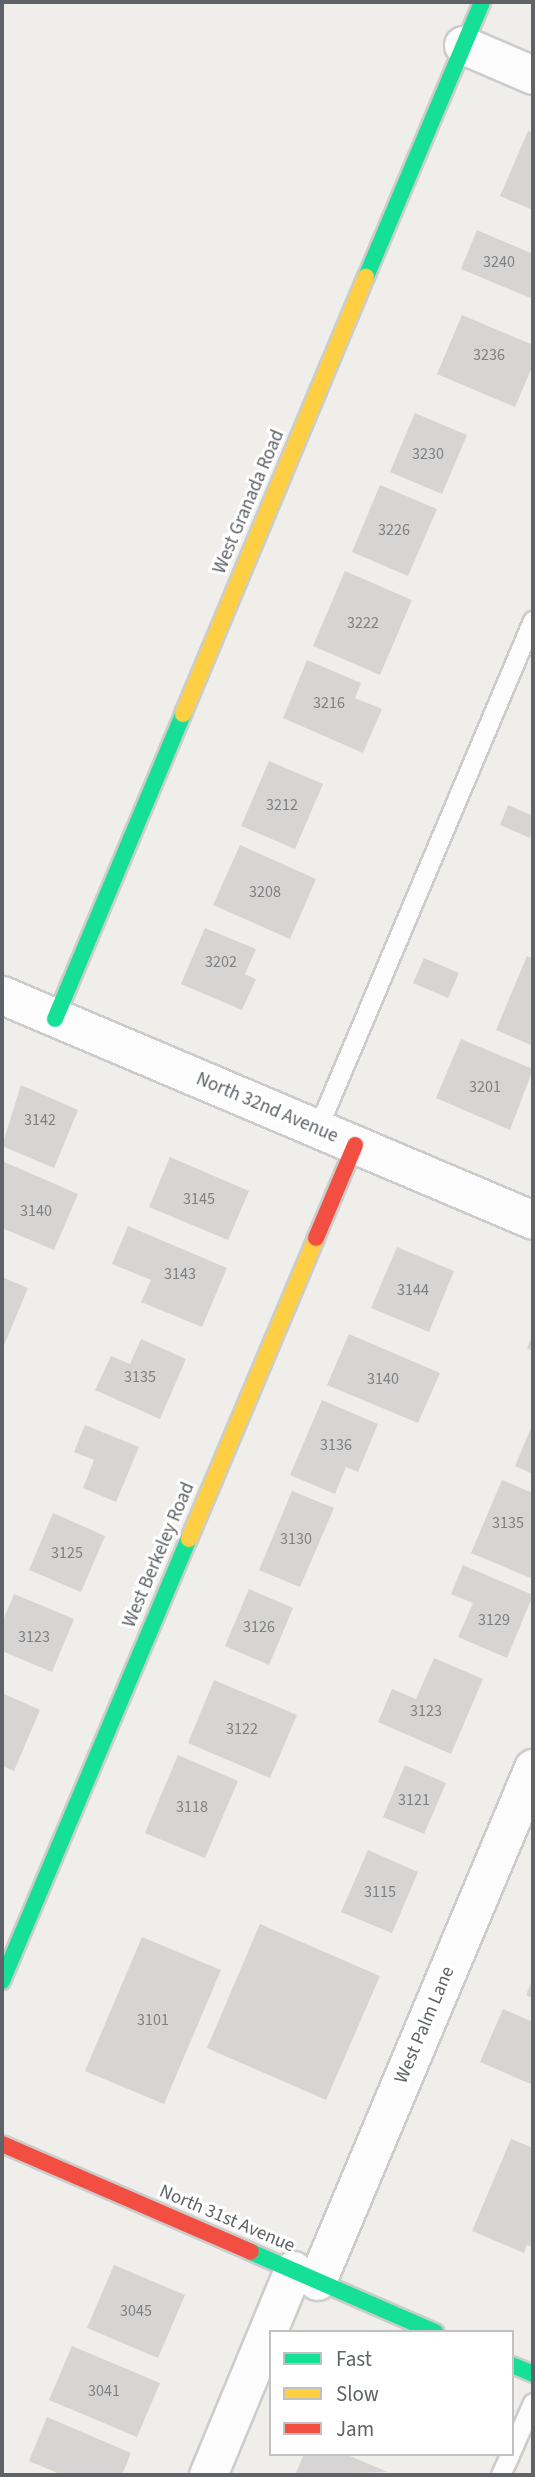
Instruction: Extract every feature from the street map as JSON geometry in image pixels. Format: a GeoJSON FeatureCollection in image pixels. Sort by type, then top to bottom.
{"type":"FeatureCollection","features":[{"type":"Feature","properties":{"kind":"street","name":"West Granada Road"},"geometry":{"type":"LineString","coordinates":[[55,1019],[482,2]]}},
{"type":"Feature","properties":{"kind":"street"},"geometry":{"type":"LineString","coordinates":[[463,45],[533,75]]}},
{"type":"Feature","properties":{"kind":"street","name":"North 32nd Avenue"},"geometry":{"type":"LineString","coordinates":[[2,995],[533,1220]]}},
{"type":"Feature","properties":{"kind":"street","name":"West Berkeley Road"},"geometry":{"type":"LineString","coordinates":[[2,1981],[355,1145]]}},
{"type":"Feature","properties":{"kind":"street","name":"West Palm Lane"},"geometry":{"type":"LineString","coordinates":[[279,2330],[533,1768]]}},
{"type":"Feature","properties":{"kind":"street","name":"North 31st Avenue"},"geometry":{"type":"LineString","coordinates":[[2,2144],[430,2330]]}},
{"type":"Feature","properties":{"kind":"street","name":"West Palm Lane"},"geometry":{"type":"LineString","coordinates":[[208,2475],[269,2350]]}},
{"type":"Feature","properties":{"kind":"street"},"geometry":{"type":"LineString","coordinates":[[514,2366],[533,2374]]}},
{"type":"Feature","properties":{"kind":"lane"},"geometry":{"type":"LineString","coordinates":[[318,1129],[533,621]]}},
{"type":"Feature","properties":{"kind":"lane"},"geometry":{"type":"LineString","coordinates":[[514,2446],[533,2403]]}},
{"type":"Feature","properties":{"kind":"lane"},"geometry":{"type":"LineString","coordinates":[[502,2475],[510,2456]]}},
{"type":"Feature","properties":{"kind":"building"},"geometry":{"type":"Polygon","coordinates":[[[528,131],[533,133],[533,210],[500,196],[528,131]]]}},
{"type":"Feature","properties":{"kind":"building"},"geometry":{"type":"Polygon","coordinates":[[[477,230],[533,254],[533,299],[461,269],[477,230]]]}},
{"type":"Feature","properties":{"kind":"building"},"geometry":{"type":"Polygon","coordinates":[[[462,315],[533,345],[533,365],[515,407],[437,374],[462,315]]]}},
{"type":"Feature","properties":{"kind":"building"},"geometry":{"type":"Polygon","coordinates":[[[415,413],[467,435],[442,494],[390,472],[415,413]]]}},
{"type":"Feature","properties":{"kind":"building"},"geometry":{"type":"Polygon","coordinates":[[[380,485],[437,509],[408,576],[352,552],[380,485]]]}},
{"type":"Feature","properties":{"kind":"building"},"geometry":{"type":"Polygon","coordinates":[[[345,571],[412,600],[380,675],[313,646],[345,571]]]}},
{"type":"Feature","properties":{"kind":"building"},"geometry":{"type":"Polygon","coordinates":[[[307,660],[361,683],[355,698],[382,709],[363,753],[283,718],[307,660]]]}},
{"type":"Feature","properties":{"kind":"building"},"geometry":{"type":"Polygon","coordinates":[[[269,761],[323,784],[295,849],[241,826],[269,761]]]}},
{"type":"Feature","properties":{"kind":"building"},"geometry":{"type":"Polygon","coordinates":[[[508,805],[533,816],[530,838],[500,825],[508,805]]]}},
{"type":"Feature","properties":{"kind":"building"},"geometry":{"type":"Polygon","coordinates":[[[240,845],[316,879],[290,939],[213,905],[240,845]]]}},
{"type":"Feature","properties":{"kind":"building"},"geometry":{"type":"Polygon","coordinates":[[[205,928],[256,949],[245,974],[256,979],[242,1010],[181,984],[205,928]]]}},
{"type":"Feature","properties":{"kind":"building"},"geometry":{"type":"Polygon","coordinates":[[[527,956],[533,959],[533,1046],[496,1030],[527,956]]]}},
{"type":"Feature","properties":{"kind":"building"},"geometry":{"type":"Polygon","coordinates":[[[424,958],[459,973],[448,998],[413,983],[424,958]]]}},
{"type":"Feature","properties":{"kind":"building"},"geometry":{"type":"Polygon","coordinates":[[[461,1039],[533,1069],[510,1130],[436,1098],[461,1039]]]}},
{"type":"Feature","properties":{"kind":"building"},"geometry":{"type":"Polygon","coordinates":[[[21,1085],[78,1110],[54,1168],[2,1146],[21,1085]]]}},
{"type":"Feature","properties":{"kind":"building"},"geometry":{"type":"Polygon","coordinates":[[[170,1157],[249,1191],[228,1240],[149,1207],[170,1157]]]}},
{"type":"Feature","properties":{"kind":"building"},"geometry":{"type":"Polygon","coordinates":[[[2,1161],[78,1194],[54,1250],[2,1228],[2,1161]]]}},
{"type":"Feature","properties":{"kind":"building"},"geometry":{"type":"Polygon","coordinates":[[[128,1226],[227,1268],[202,1327],[141,1302],[151,1280],[112,1264],[128,1226]]]}},
{"type":"Feature","properties":{"kind":"building"},"geometry":{"type":"Polygon","coordinates":[[[397,1247],[454,1271],[429,1332],[371,1308],[397,1247]]]}},
{"type":"Feature","properties":{"kind":"building"},"geometry":{"type":"Polygon","coordinates":[[[2,1277],[28,1288],[2,1350],[2,1277]]]}},
{"type":"Feature","properties":{"kind":"building"},"geometry":{"type":"Polygon","coordinates":[[[349,1334],[440,1373],[418,1423],[327,1385],[349,1334]]]}},
{"type":"Feature","properties":{"kind":"building"},"geometry":{"type":"Polygon","coordinates":[[[533,1334],[533,1351],[527,1348],[533,1334]]]}},
{"type":"Feature","properties":{"kind":"building"},"geometry":{"type":"Polygon","coordinates":[[[141,1339],[186,1359],[160,1419],[95,1390],[111,1356],[130,1364],[141,1339]]]}},
{"type":"Feature","properties":{"kind":"building"},"geometry":{"type":"Polygon","coordinates":[[[322,1400],[378,1424],[358,1472],[346,1467],[335,1494],[290,1475],[322,1400]]]}},
{"type":"Feature","properties":{"kind":"building"},"geometry":{"type":"Polygon","coordinates":[[[533,1423],[533,1474],[515,1466],[533,1423]]]}},
{"type":"Feature","properties":{"kind":"building"},"geometry":{"type":"Polygon","coordinates":[[[85,1425],[139,1447],[116,1502],[83,1488],[94,1460],[74,1452],[85,1425]]]}},
{"type":"Feature","properties":{"kind":"building"},"geometry":{"type":"Polygon","coordinates":[[[502,1480],[533,1493],[533,1579],[471,1553],[502,1480]]]}},
{"type":"Feature","properties":{"kind":"building"},"geometry":{"type":"Polygon","coordinates":[[[292,1491],[334,1508],[300,1587],[259,1570],[292,1491]]]}},
{"type":"Feature","properties":{"kind":"building"},"geometry":{"type":"Polygon","coordinates":[[[53,1513],[105,1536],[81,1592],[29,1570],[53,1513]]]}},
{"type":"Feature","properties":{"kind":"building"},"geometry":{"type":"Polygon","coordinates":[[[463,1565],[533,1595],[507,1658],[458,1637],[473,1603],[451,1594],[463,1565]]]}},
{"type":"Feature","properties":{"kind":"building"},"geometry":{"type":"Polygon","coordinates":[[[249,1589],[293,1608],[269,1665],[225,1646],[249,1589]]]}},
{"type":"Feature","properties":{"kind":"building"},"geometry":{"type":"Polygon","coordinates":[[[14,1594],[74,1619],[52,1672],[2,1651],[2,1623],[14,1594]]]}},
{"type":"Feature","properties":{"kind":"building"},"geometry":{"type":"Polygon","coordinates":[[[434,1658],[483,1679],[451,1754],[378,1722],[392,1689],[416,1699],[434,1658]]]}},
{"type":"Feature","properties":{"kind":"building"},"geometry":{"type":"Polygon","coordinates":[[[214,1680],[297,1715],[270,1778],[188,1743],[214,1680]]]}},
{"type":"Feature","properties":{"kind":"building"},"geometry":{"type":"Polygon","coordinates":[[[2,1693],[40,1710],[14,1771],[2,1766],[2,1693]]]}},
{"type":"Feature","properties":{"kind":"building"},"geometry":{"type":"Polygon","coordinates":[[[178,1755],[238,1781],[205,1858],[145,1833],[178,1755]]]}},
{"type":"Feature","properties":{"kind":"building"},"geometry":{"type":"Polygon","coordinates":[[[405,1765],[446,1783],[424,1834],[383,1817],[405,1765]]]}},
{"type":"Feature","properties":{"kind":"building"},"geometry":{"type":"Polygon","coordinates":[[[368,1850],[418,1872],[392,1933],[341,1912],[368,1850]]]}},
{"type":"Feature","properties":{"kind":"building"},"geometry":{"type":"Polygon","coordinates":[[[260,1924],[380,1976],[326,2100],[207,2048],[260,1924]]]}},
{"type":"Feature","properties":{"kind":"building"},"geometry":{"type":"Polygon","coordinates":[[[142,1937],[221,1970],[164,2104],[85,2071],[142,1937]]]}},
{"type":"Feature","properties":{"kind":"building"},"geometry":{"type":"Polygon","coordinates":[[[533,1978],[533,1998],[526,1995],[533,1978]]]}},
{"type":"Feature","properties":{"kind":"building"},"geometry":{"type":"Polygon","coordinates":[[[503,2009],[533,2022],[533,2085],[480,2062],[503,2009]]]}},
{"type":"Feature","properties":{"kind":"building"},"geometry":{"type":"Polygon","coordinates":[[[511,2139],[533,2148],[533,2247],[527,2245],[524,2253],[472,2231],[511,2139]]]}},
{"type":"Feature","properties":{"kind":"building"},"geometry":{"type":"Polygon","coordinates":[[[114,2265],[185,2295],[158,2358],[87,2328],[114,2265]]]}},
{"type":"Feature","properties":{"kind":"building"},"geometry":{"type":"Polygon","coordinates":[[[72,2346],[160,2383],[137,2437],[49,2400],[72,2346]]]}},
{"type":"Feature","properties":{"kind":"building"},"geometry":{"type":"Polygon","coordinates":[[[47,2417],[131,2453],[122,2475],[62,2475],[29,2461],[47,2417]]]}},
{"type":"Feature","properties":{"kind":"building"},"geometry":{"type":"Polygon","coordinates":[[[303,2456],[350,2456],[388,2472],[295,2475],[303,2456]]]}},
{"type":"Feature","properties":{"kind":"traffic: fast"},"geometry":{"type":"LineString","coordinates":[[366,277],[482,2]]}},
{"type":"Feature","properties":{"kind":"traffic: fast"},"geometry":{"type":"LineString","coordinates":[[55,1019],[183,714]]}},
{"type":"Feature","properties":{"kind":"traffic: fast"},"geometry":{"type":"LineString","coordinates":[[2,1981],[189,1539]]}},
{"type":"Feature","properties":{"kind":"traffic: fast"},"geometry":{"type":"LineString","coordinates":[[251,2252],[430,2330]]}},
{"type":"Feature","properties":{"kind":"traffic: fast"},"geometry":{"type":"LineString","coordinates":[[514,2366],[533,2374]]}},
{"type":"Feature","properties":{"kind":"traffic: slow"},"geometry":{"type":"LineString","coordinates":[[183,714],[366,277]]}},
{"type":"Feature","properties":{"kind":"traffic: slow"},"geometry":{"type":"LineString","coordinates":[[189,1539],[316,1238]]}},
{"type":"Feature","properties":{"kind":"traffic: jam"},"geometry":{"type":"LineString","coordinates":[[316,1238],[355,1145]]}},
{"type":"Feature","properties":{"kind":"traffic: jam"},"geometry":{"type":"LineString","coordinates":[[2,2144],[251,2252]]}}]}
